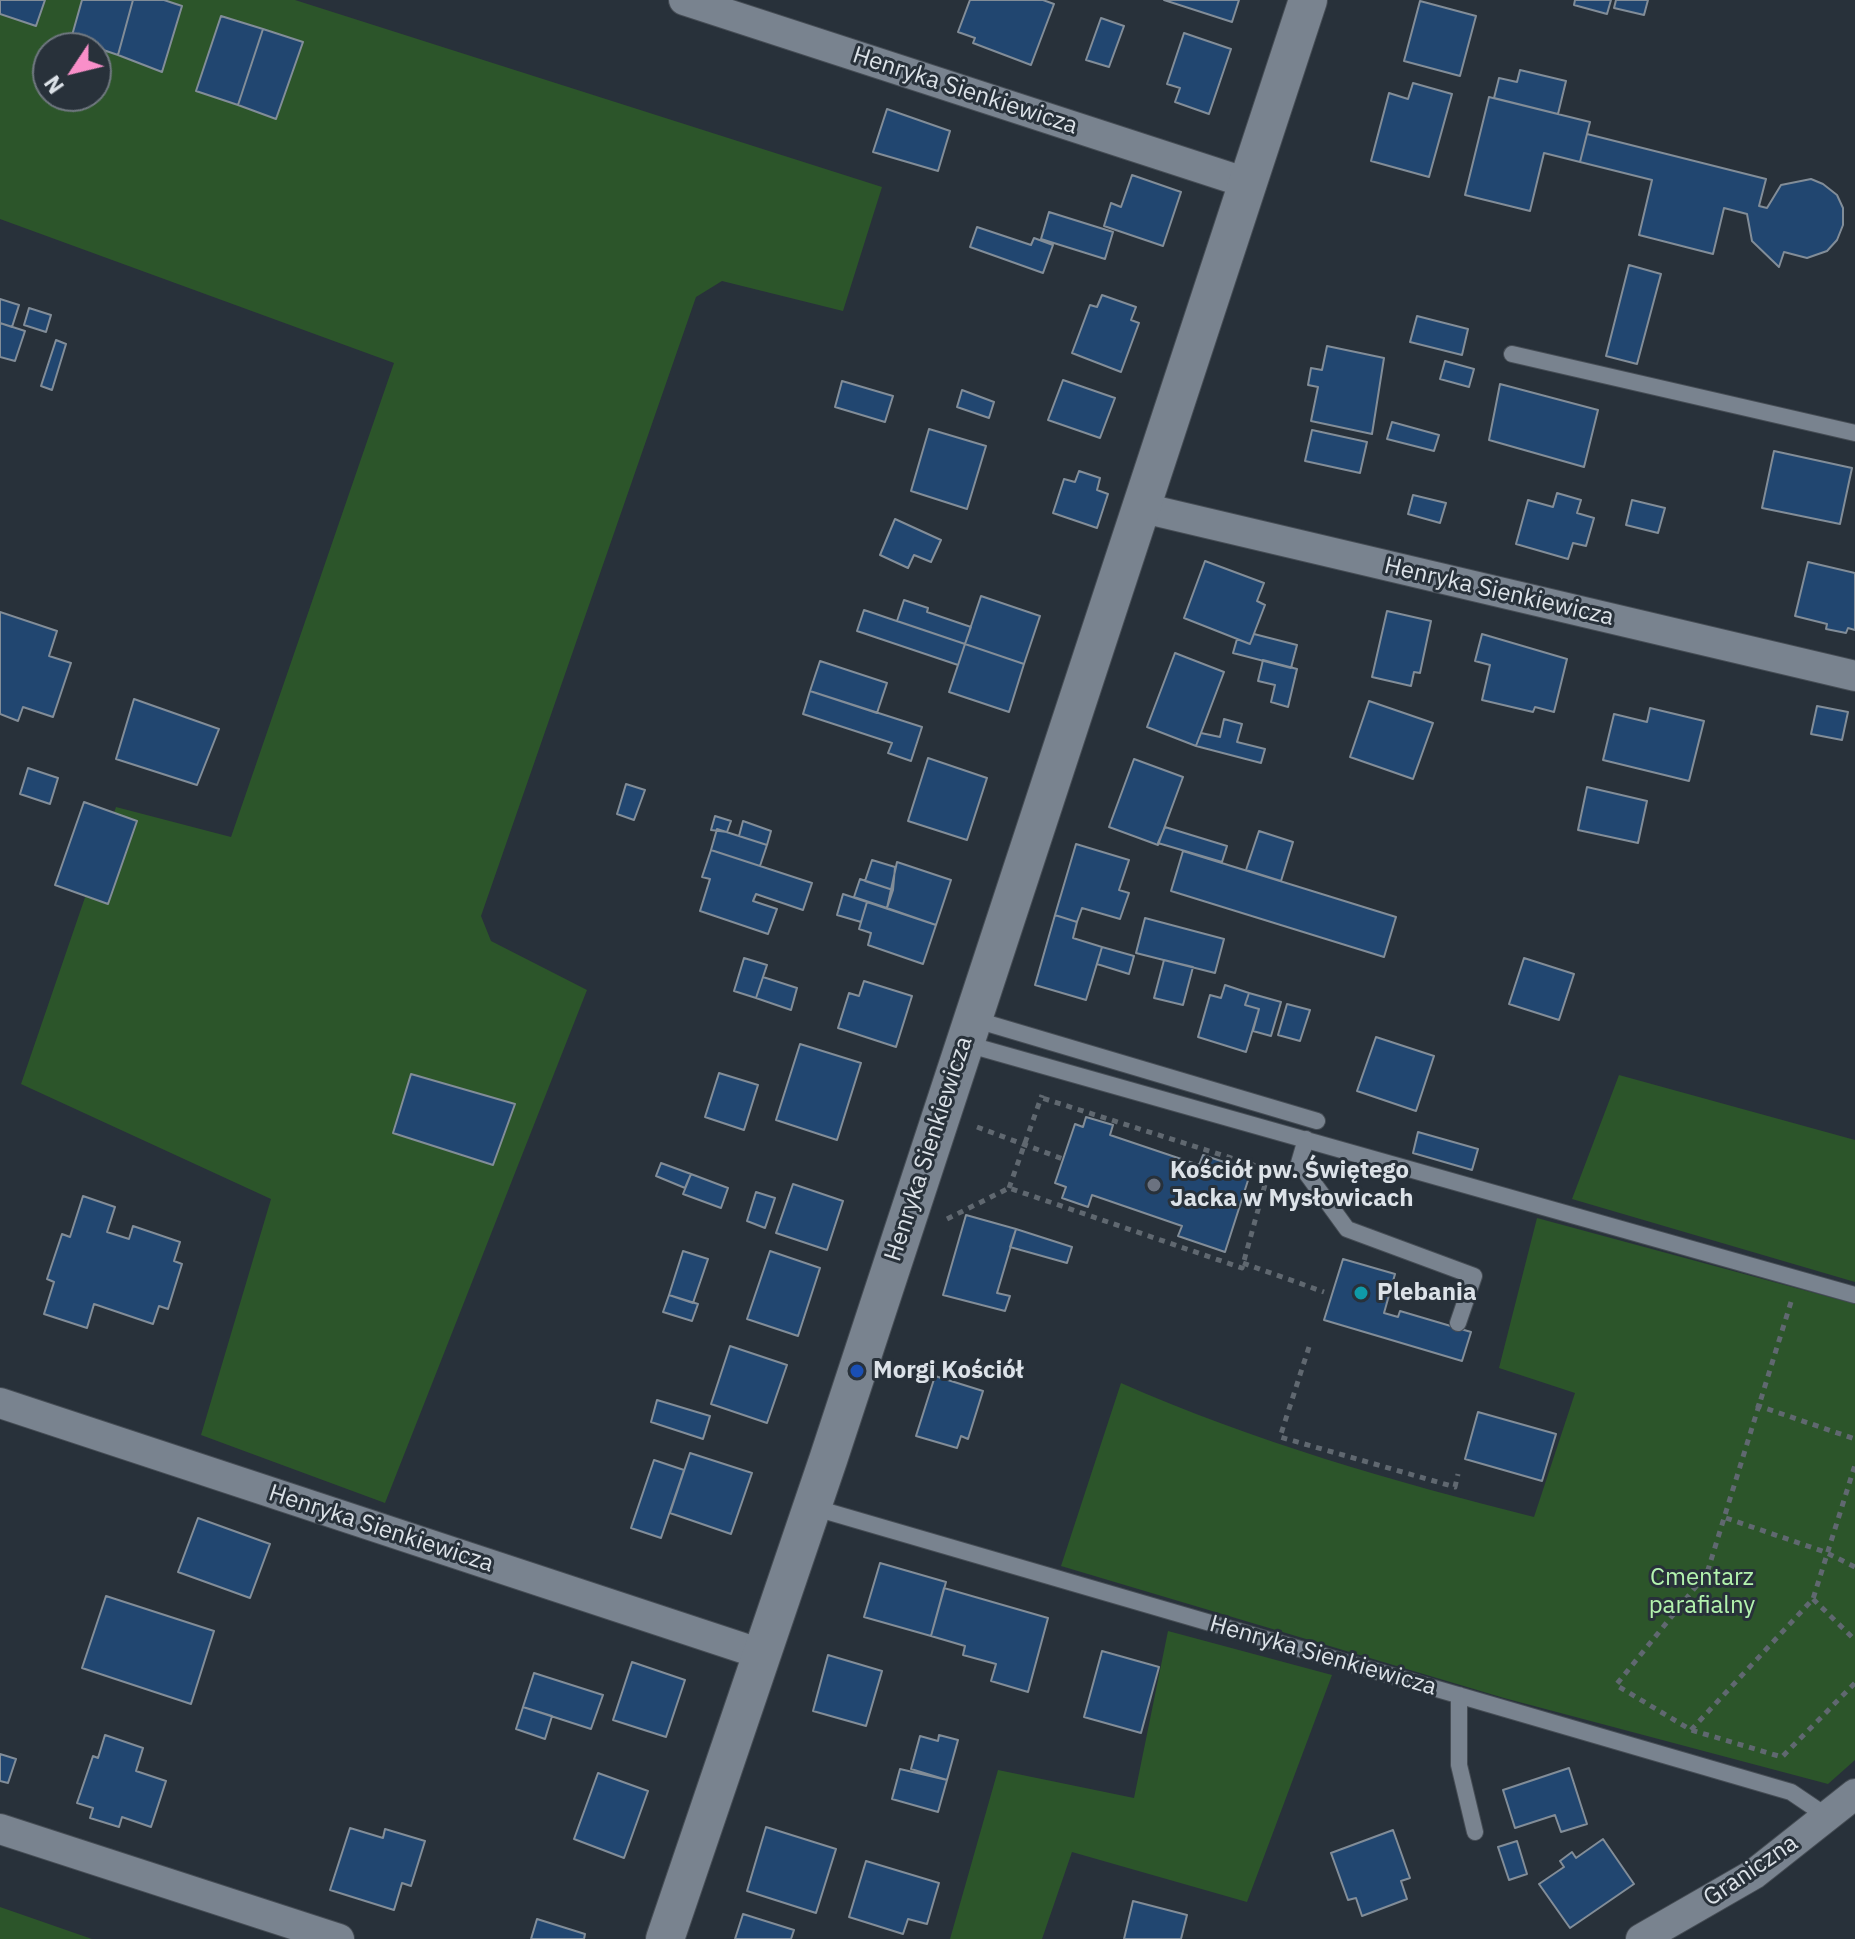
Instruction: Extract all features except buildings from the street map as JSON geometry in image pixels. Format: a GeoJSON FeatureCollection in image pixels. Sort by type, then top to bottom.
{"type":"FeatureCollection","features":[{"type":"Feature","properties":{"kind":"street","name":"Henryka Sienkiewicza"},"geometry":{"type":"LineString","coordinates":[[684,0],[1247,183]]}},
{"type":"Feature","properties":{"kind":"street","name":"Henryka Sienkiewicza"},"geometry":{"type":"LineString","coordinates":[[665,1939],[812,1507],[1308,0]]}},
{"type":"Feature","properties":{"kind":"street","name":"Henryka Sienkiewicza"},"geometry":{"type":"LineString","coordinates":[[1143,508],[1855,676]]}},
{"type":"Feature","properties":{"kind":"street","name":"Henryka Sienkiewicza"},"geometry":{"type":"LineString","coordinates":[[0,1403],[761,1654]]}},
{"type":"Feature","properties":{"kind":"street","name":"Graniczna"},"geometry":{"type":"LineString","coordinates":[[1641,1939],[1754,1874],[1855,1794]]}},
{"type":"Feature","properties":{"kind":"street"},"geometry":{"type":"LineString","coordinates":[[0,1829],[339,1939]]}},
{"type":"Feature","properties":{"kind":"lane"},"geometry":{"type":"LineString","coordinates":[[1512,354],[1855,433]]}},
{"type":"Feature","properties":{"kind":"lane"},"geometry":{"type":"LineString","coordinates":[[968,1031],[1306,1139],[1855,1295]]}},
{"type":"Feature","properties":{"kind":"lane","name":"Henryka Sienkiewicza"},"geometry":{"type":"LineString","coordinates":[[968,1031],[1317,1121]]}},
{"type":"Feature","properties":{"kind":"lane"},"geometry":{"type":"LineString","coordinates":[[1306,1139],[1299,1163],[1347,1229],[1474,1276],[1458,1323]]}},
{"type":"Feature","properties":{"kind":"lane","name":"Henryka Sienkiewicza"},"geometry":{"type":"LineString","coordinates":[[812,1507],[1791,1792],[1828,1817]]}},
{"type":"Feature","properties":{"kind":"lane"},"geometry":{"type":"LineString","coordinates":[[1459,1695],[1459,1765],[1475,1832]]}},
{"type":"Feature","properties":{"kind":"path"},"geometry":{"type":"LineString","coordinates":[[943,1221],[1009,1188],[1042,1098],[1269,1170],[1242,1268],[1009,1188]]}},
{"type":"Feature","properties":{"kind":"path"},"geometry":{"type":"LineString","coordinates":[[964,1122],[1063,1159]]}},
{"type":"Feature","properties":{"kind":"path"},"geometry":{"type":"LineString","coordinates":[[1243,1263],[1324,1292]]}},
{"type":"Feature","properties":{"kind":"path"},"geometry":{"type":"LineString","coordinates":[[1798,1278],[1756,1405],[1726,1518],[1707,1573],[1616,1685],[1691,1730],[1782,1757],[1855,1683]]}},
{"type":"Feature","properties":{"kind":"path"},"geometry":{"type":"LineString","coordinates":[[1309,1347],[1280,1437],[1455,1487],[1458,1474]]}},
{"type":"Feature","properties":{"kind":"path"},"geometry":{"type":"LineString","coordinates":[[1756,1405],[1855,1439]]}},
{"type":"Feature","properties":{"kind":"path"},"geometry":{"type":"LineString","coordinates":[[1691,1730],[1813,1599],[1825,1552],[1855,1465]]}},
{"type":"Feature","properties":{"kind":"path"},"geometry":{"type":"LineString","coordinates":[[1726,1518],[1825,1552],[1855,1567]]}},
{"type":"Feature","properties":{"kind":"path"},"geometry":{"type":"LineString","coordinates":[[1813,1599],[1855,1640]]}},
{"type":"Feature","properties":{"kind":"green space"},"geometry":{"type":"Polygon","coordinates":[[[0,0],[295,0],[882,187],[843,311],[722,281],[696,297],[481,916],[491,941],[587,990],[385,1503],[201,1435],[271,1199],[21,1084],[116,807],[231,837],[394,363],[0,219],[0,0]]]}},
{"type":"Feature","properties":{"kind":"green space"},"geometry":{"type":"Polygon","coordinates":[[[1619,1075],[1855,1140],[1855,1282],[1572,1199],[1619,1075]]]}},
{"type":"Feature","properties":{"kind":"green space","name":"Cmentarz parafialny"},"geometry":{"type":"Polygon","coordinates":[[[1537,1218],[1855,1304],[1855,1760],[1828,1784],[1504,1698],[1061,1566],[1121,1383],[1324,1459],[1534,1517],[1575,1393],[1499,1368],[1537,1218]]]}},
{"type":"Feature","properties":{"kind":"green space"},"geometry":{"type":"Polygon","coordinates":[[[1168,1631],[1332,1675],[1247,1902],[1072,1852],[1042,1939],[950,1939],[998,1770],[1134,1798],[1168,1631]]]}},
{"type":"Feature","properties":{"kind":"green space"},"geometry":{"type":"Polygon","coordinates":[[[0,1907],[92,1939],[0,1939],[0,1907]]]}},
{"type":"Feature","properties":{"kind":"place","name":"Kościół pw. Świętego Jacka w Mysłowicach"},"geometry":{"type":"Point","coordinates":[1154,1185]}},
{"type":"Feature","properties":{"kind":"place","name":"Plebania"},"geometry":{"type":"Point","coordinates":[1361,1293]}},
{"type":"Feature","properties":{"kind":"place","name":"Morgi Kościół"},"geometry":{"type":"Point","coordinates":[857,1371]}}]}
